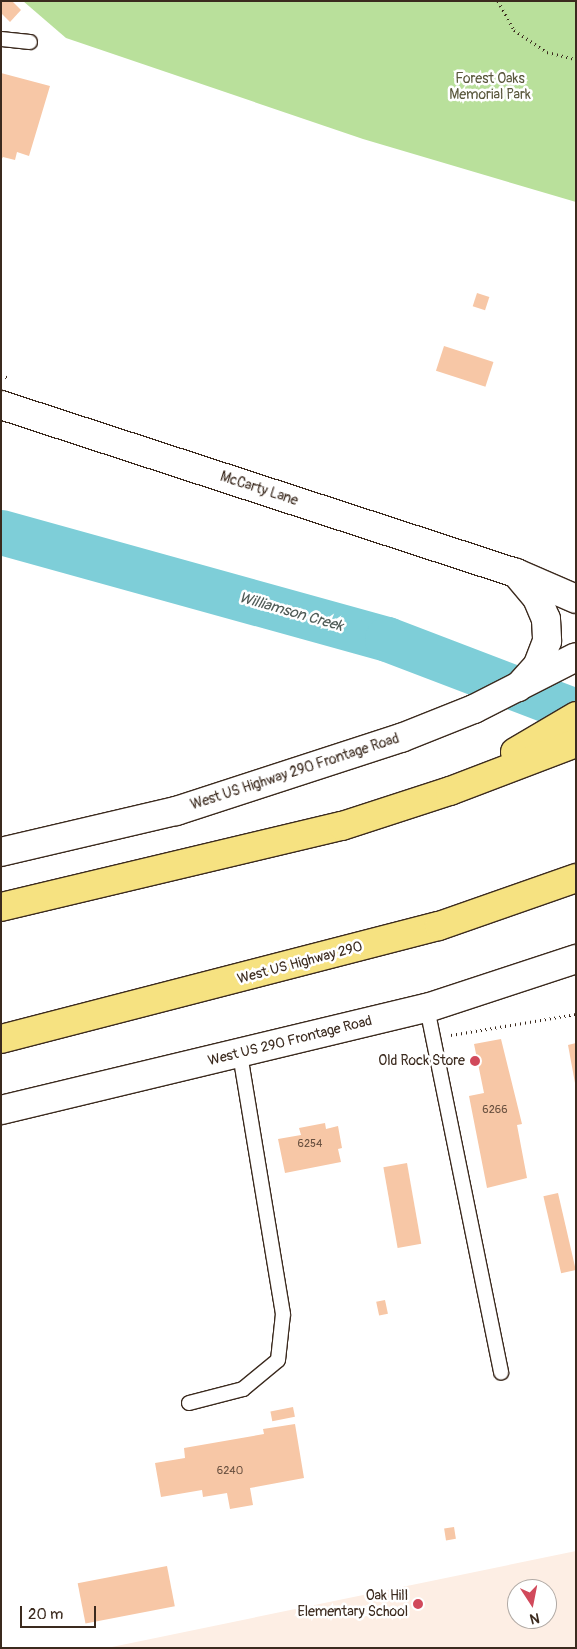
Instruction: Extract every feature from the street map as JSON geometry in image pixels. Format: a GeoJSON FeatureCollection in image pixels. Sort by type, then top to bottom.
{"type":"FeatureCollection","features":[{"type":"Feature","properties":{"kind":"highway"},"geometry":{"type":"LineString","coordinates":[[450,791],[576,716]]}},
{"type":"Feature","properties":{"kind":"highway"},"geometry":{"type":"LineString","coordinates":[[1,907],[342,826],[450,791],[576,743]]}},
{"type":"Feature","properties":{"kind":"highway","name":"West US Highway 290"},"geometry":{"type":"LineString","coordinates":[[11,1037],[439,926],[576,878]]}},
{"type":"Feature","properties":{"kind":"main road","name":"McCarty Lane"},"geometry":{"type":"LineString","coordinates":[[1,405],[516,573],[576,598]]}},
{"type":"Feature","properties":{"kind":"main road"},"geometry":{"type":"LineString","coordinates":[[516,573],[537,598],[546,619],[547,640],[538,665],[518,687]]}},
{"type":"Feature","properties":{"kind":"main road","name":"West US Highway 290 Frontage Road"},"geometry":{"type":"LineString","coordinates":[[1,852],[176,811],[401,738],[474,709],[576,657]]}},
{"type":"Feature","properties":{"kind":"main road","name":"West US 290 Frontage Road"},"geometry":{"type":"LineString","coordinates":[[1,1110],[427,1008],[576,959]]}},
{"type":"Feature","properties":{"kind":"lane"},"geometry":{"type":"LineString","coordinates":[[1,39],[30,42]]}},
{"type":"Feature","properties":{"kind":"lane"},"geometry":{"type":"LineString","coordinates":[[427,1008],[500,1374]]}},
{"type":"Feature","properties":{"kind":"lane"},"geometry":{"type":"LineString","coordinates":[[190,1403],[243,1389],[278,1360],[283,1314],[240,1054]]}},
{"type":"Feature","properties":{"kind":"path"},"geometry":{"type":"LineString","coordinates":[[498,1],[514,30],[548,52],[576,59]]}},
{"type":"Feature","properties":{"kind":"shaded area","name":"Oak Hill Elementary School"},"geometry":{"type":"Polygon","coordinates":[[[576,1551],[576,1648],[107,1648],[576,1551]]]}},
{"type":"Feature","properties":{"kind":"green space","name":"Forest Oaks Memorial Park"},"geometry":{"type":"Polygon","coordinates":[[[23,1],[576,1],[576,202],[363,139],[66,38],[23,1]]]}},
{"type":"Feature","properties":{"kind":"building"},"geometry":{"type":"Polygon","coordinates":[[[1,1],[12,1],[21,10],[10,22],[1,13],[1,1]]]}},
{"type":"Feature","properties":{"kind":"building"},"geometry":{"type":"Polygon","coordinates":[[[1,73],[50,86],[29,156],[17,152],[15,160],[3,157],[1,160],[1,73]]]}},
{"type":"Feature","properties":{"kind":"building"},"geometry":{"type":"Polygon","coordinates":[[[477,293],[489,297],[485,310],[473,306],[477,293]]]}},
{"type":"Feature","properties":{"kind":"building"},"geometry":{"type":"Polygon","coordinates":[[[444,346],[493,362],[485,387],[436,371],[444,346]]]}},
{"type":"Feature","properties":{"kind":"building"},"geometry":{"type":"Polygon","coordinates":[[[501,1039],[522,1124],[517,1125],[527,1178],[487,1188],[469,1096],[484,1093],[474,1044],[501,1039]]]}},
{"type":"Feature","properties":{"kind":"building"},"geometry":{"type":"Polygon","coordinates":[[[576,1043],[576,1083],[575,1083],[568,1045],[576,1043]]]}},
{"type":"Feature","properties":{"kind":"building"},"geometry":{"type":"Polygon","coordinates":[[[325,1123],[326,1129],[338,1126],[342,1148],[338,1149],[341,1162],[285,1173],[278,1139],[301,1135],[299,1128],[325,1123]]]}},
{"type":"Feature","properties":{"kind":"building"},"geometry":{"type":"Polygon","coordinates":[[[407,1163],[421,1244],[398,1248],[383,1167],[407,1163]]]}},
{"type":"Feature","properties":{"kind":"building"},"geometry":{"type":"Polygon","coordinates":[[[558,1193],[576,1270],[561,1273],[543,1196],[558,1193]]]}},
{"type":"Feature","properties":{"kind":"building"},"geometry":{"type":"Polygon","coordinates":[[[385,1300],[388,1314],[379,1316],[376,1302],[385,1300]]]}},
{"type":"Feature","properties":{"kind":"building"},"geometry":{"type":"Polygon","coordinates":[[[293,1407],[295,1417],[272,1421],[270,1411],[293,1407]]]}},
{"type":"Feature","properties":{"kind":"building"},"geometry":{"type":"Polygon","coordinates":[[[295,1424],[304,1478],[250,1488],[253,1505],[230,1509],[227,1493],[203,1497],[202,1490],[161,1497],[155,1463],[185,1458],[184,1448],[264,1434],[263,1429],[295,1424]]]}},
{"type":"Feature","properties":{"kind":"building"},"geometry":{"type":"Polygon","coordinates":[[[454,1527],[456,1539],[446,1540],[444,1529],[454,1527]]]}},
{"type":"Feature","properties":{"kind":"building"},"geometry":{"type":"Polygon","coordinates":[[[167,1566],[175,1606],[85,1624],[78,1583],[167,1566]]]}},
{"type":"Feature","properties":{"kind":"waterway","name":"Williamson Creek"},"geometry":{"type":"LineString","coordinates":[[1,532],[387,639],[576,711]]}},
{"type":"Feature","properties":{"kind":"place","name":"Old Rock Store"},"geometry":{"type":"Point","coordinates":[475,1061]}},
{"type":"Feature","properties":{"kind":"place","name":"Oak Hill Elementary School"},"geometry":{"type":"Point","coordinates":[418,1604]}}]}
